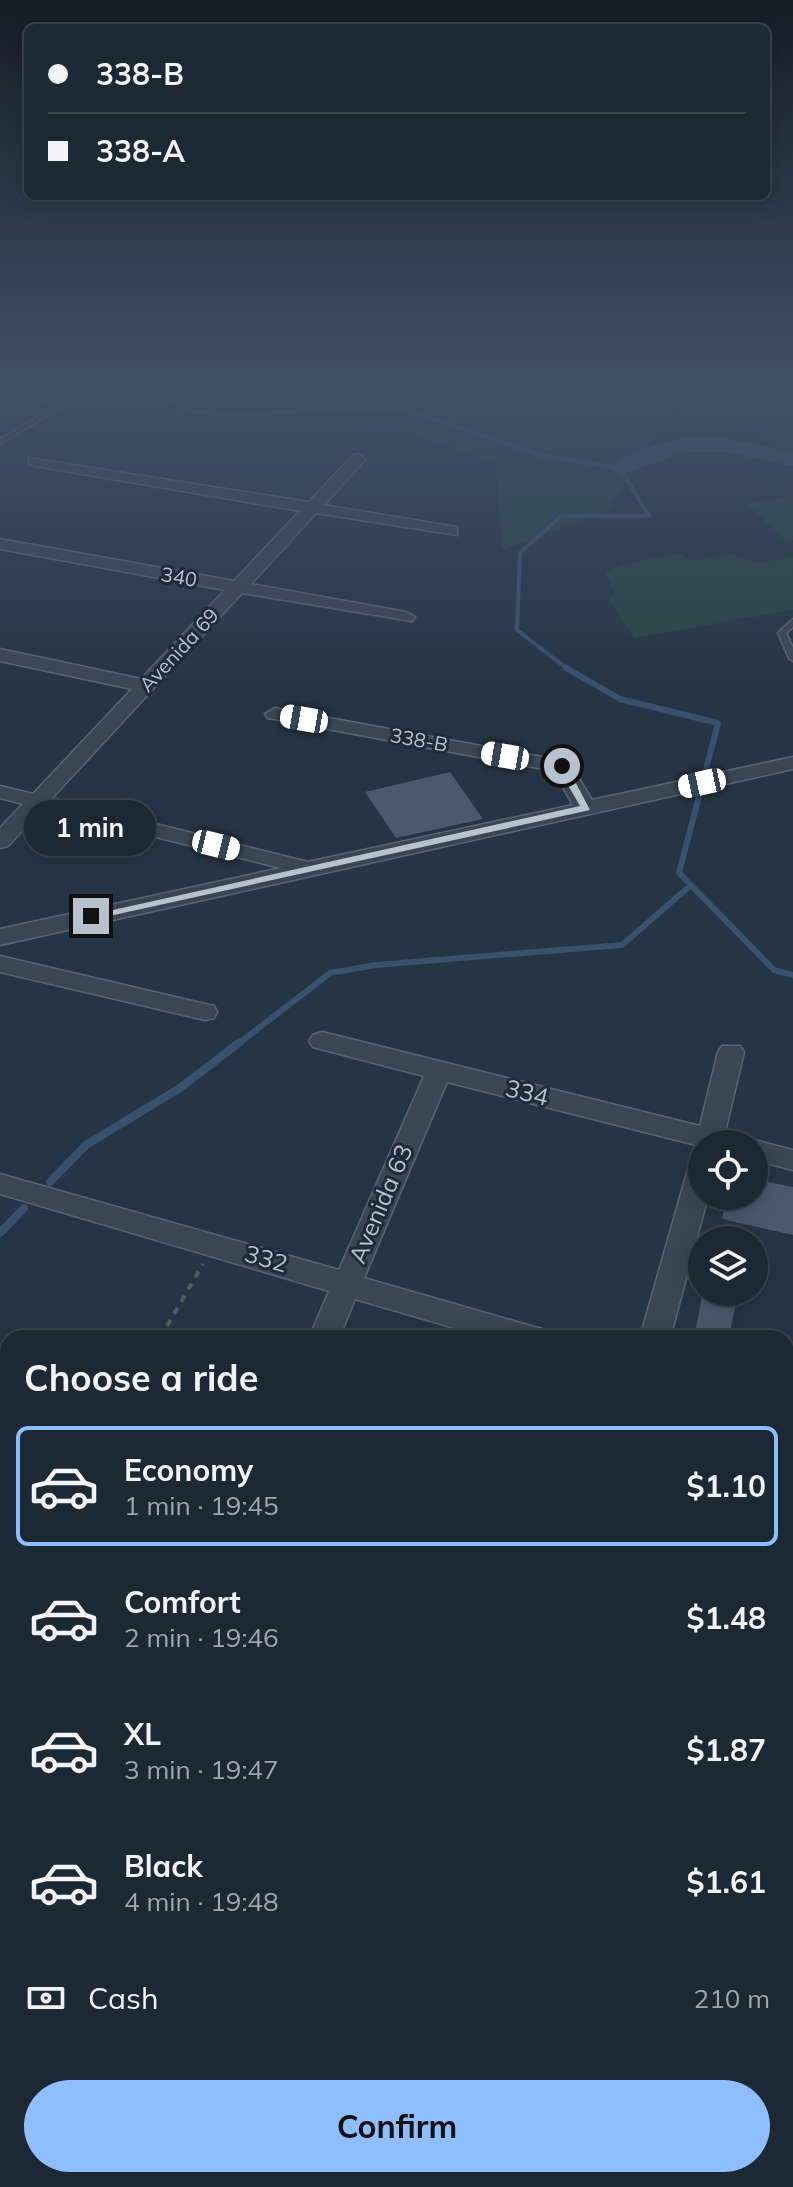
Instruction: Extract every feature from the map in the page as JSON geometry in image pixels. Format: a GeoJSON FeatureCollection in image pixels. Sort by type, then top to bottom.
{"type":"FeatureCollection","features":[{"type":"Feature","properties":{"kind":"street"},"geometry":{"type":"LineString","coordinates":[[189,487],[451,531]]}},
{"type":"Feature","properties":{"kind":"street","name":"Avenida 69"},"geometry":{"type":"LineString","coordinates":[[0,841],[332,487]]}},
{"type":"Feature","properties":{"kind":"street","name":"340"},"geometry":{"type":"LineString","coordinates":[[0,544],[406,617]]}},
{"type":"Feature","properties":{"kind":"street"},"geometry":{"type":"LineString","coordinates":[[0,655],[145,686]]}},
{"type":"Feature","properties":{"kind":"street","name":"338-B"},"geometry":{"type":"LineString","coordinates":[[275,714],[562,766],[586,808]]}},
{"type":"Feature","properties":{"kind":"street"},"geometry":{"type":"LineString","coordinates":[[0,937],[793,763]]}},
{"type":"Feature","properties":{"kind":"street"},"geometry":{"type":"LineString","coordinates":[[0,792],[305,868]]}},
{"type":"Feature","properties":{"kind":"street"},"geometry":{"type":"LineString","coordinates":[[0,964],[205,1012]]}},
{"type":"Feature","properties":{"kind":"street","name":"334"},"geometry":{"type":"LineString","coordinates":[[322,1041],[688,1134]]}},
{"type":"Feature","properties":{"kind":"street"},"geometry":{"type":"LineString","coordinates":[[719,1130],[731,1052]]}},
{"type":"Feature","properties":{"kind":"street","name":"Avenida 63"},"geometry":{"type":"LineString","coordinates":[[327,1330],[439,1070]]}},
{"type":"Feature","properties":{"kind":"street"},"geometry":{"type":"LineString","coordinates":[[768,1154],[793,1160]]}},
{"type":"Feature","properties":{"kind":"street","name":"332"},"geometry":{"type":"LineString","coordinates":[[0,1184],[505,1330]]}},
{"type":"Feature","properties":{"kind":"street"},"geometry":{"type":"LineString","coordinates":[[657,1330],[691,1210]]}},
{"type":"Feature","properties":{"kind":"lane"},"geometry":{"type":"LineString","coordinates":[[793,622],[782,633],[793,658]]}},
{"type":"Feature","properties":{"kind":"path"},"geometry":{"type":"LineString","coordinates":[[165,1330],[214,1245]]}},
{"type":"Feature","properties":{"kind":"green space"},"geometry":{"type":"Polygon","coordinates":[[[498,487],[623,487],[609,510],[502,550],[498,487]]]}},
{"type":"Feature","properties":{"kind":"green space"},"geometry":{"type":"Polygon","coordinates":[[[793,496],[793,540],[786,541],[746,503],[793,496]]]}},
{"type":"Feature","properties":{"kind":"green space"},"geometry":{"type":"Polygon","coordinates":[[[680,554],[690,561],[730,554],[757,563],[793,557],[793,610],[634,638],[607,598],[615,595],[605,572],[623,564],[680,554]]]}},
{"type":"Feature","properties":{"kind":"building"},"geometry":{"type":"Polygon","coordinates":[[[450,772],[483,819],[396,838],[365,792],[450,772]]]}},
{"type":"Feature","properties":{"kind":"building"},"geometry":{"type":"Polygon","coordinates":[[[768,1182],[793,1187],[793,1235],[768,1229],[768,1226],[722,1219],[724,1210],[768,1210],[768,1182]]]}},
{"type":"Feature","properties":{"kind":"building"},"geometry":{"type":"Polygon","coordinates":[[[700,1306],[735,1306],[731,1330],[696,1330],[700,1306]]]}},
{"type":"Feature","properties":{"kind":"waterway"},"geometry":{"type":"LineString","coordinates":[[568,669],[517,630],[520,553],[561,516],[649,516],[632,487]]}},
{"type":"Feature","properties":{"kind":"waterway"},"geometry":{"type":"LineString","coordinates":[[568,669],[620,699],[718,723],[705,773]]}},
{"type":"Feature","properties":{"kind":"waterway"},"geometry":{"type":"LineString","coordinates":[[691,885],[679,873],[700,792]]}},
{"type":"Feature","properties":{"kind":"waterway"},"geometry":{"type":"LineString","coordinates":[[238,1044],[330,973],[376,965],[622,945],[691,885]]}},
{"type":"Feature","properties":{"kind":"waterway"},"geometry":{"type":"LineString","coordinates":[[691,885],[774,970],[793,975]]}},
{"type":"Feature","properties":{"kind":"waterway"},"geometry":{"type":"LineString","coordinates":[[50,1182],[86,1145],[180,1088],[240,1042]]}},
{"type":"Feature","properties":{"kind":"waterway"},"geometry":{"type":"LineString","coordinates":[[0,1233],[24,1208]]}},
{"type":"Feature","properties":{"kind":"route"},"geometry":{"type":"LineString","coordinates":[[91,916],[586,808],[562,766]]}}]}
